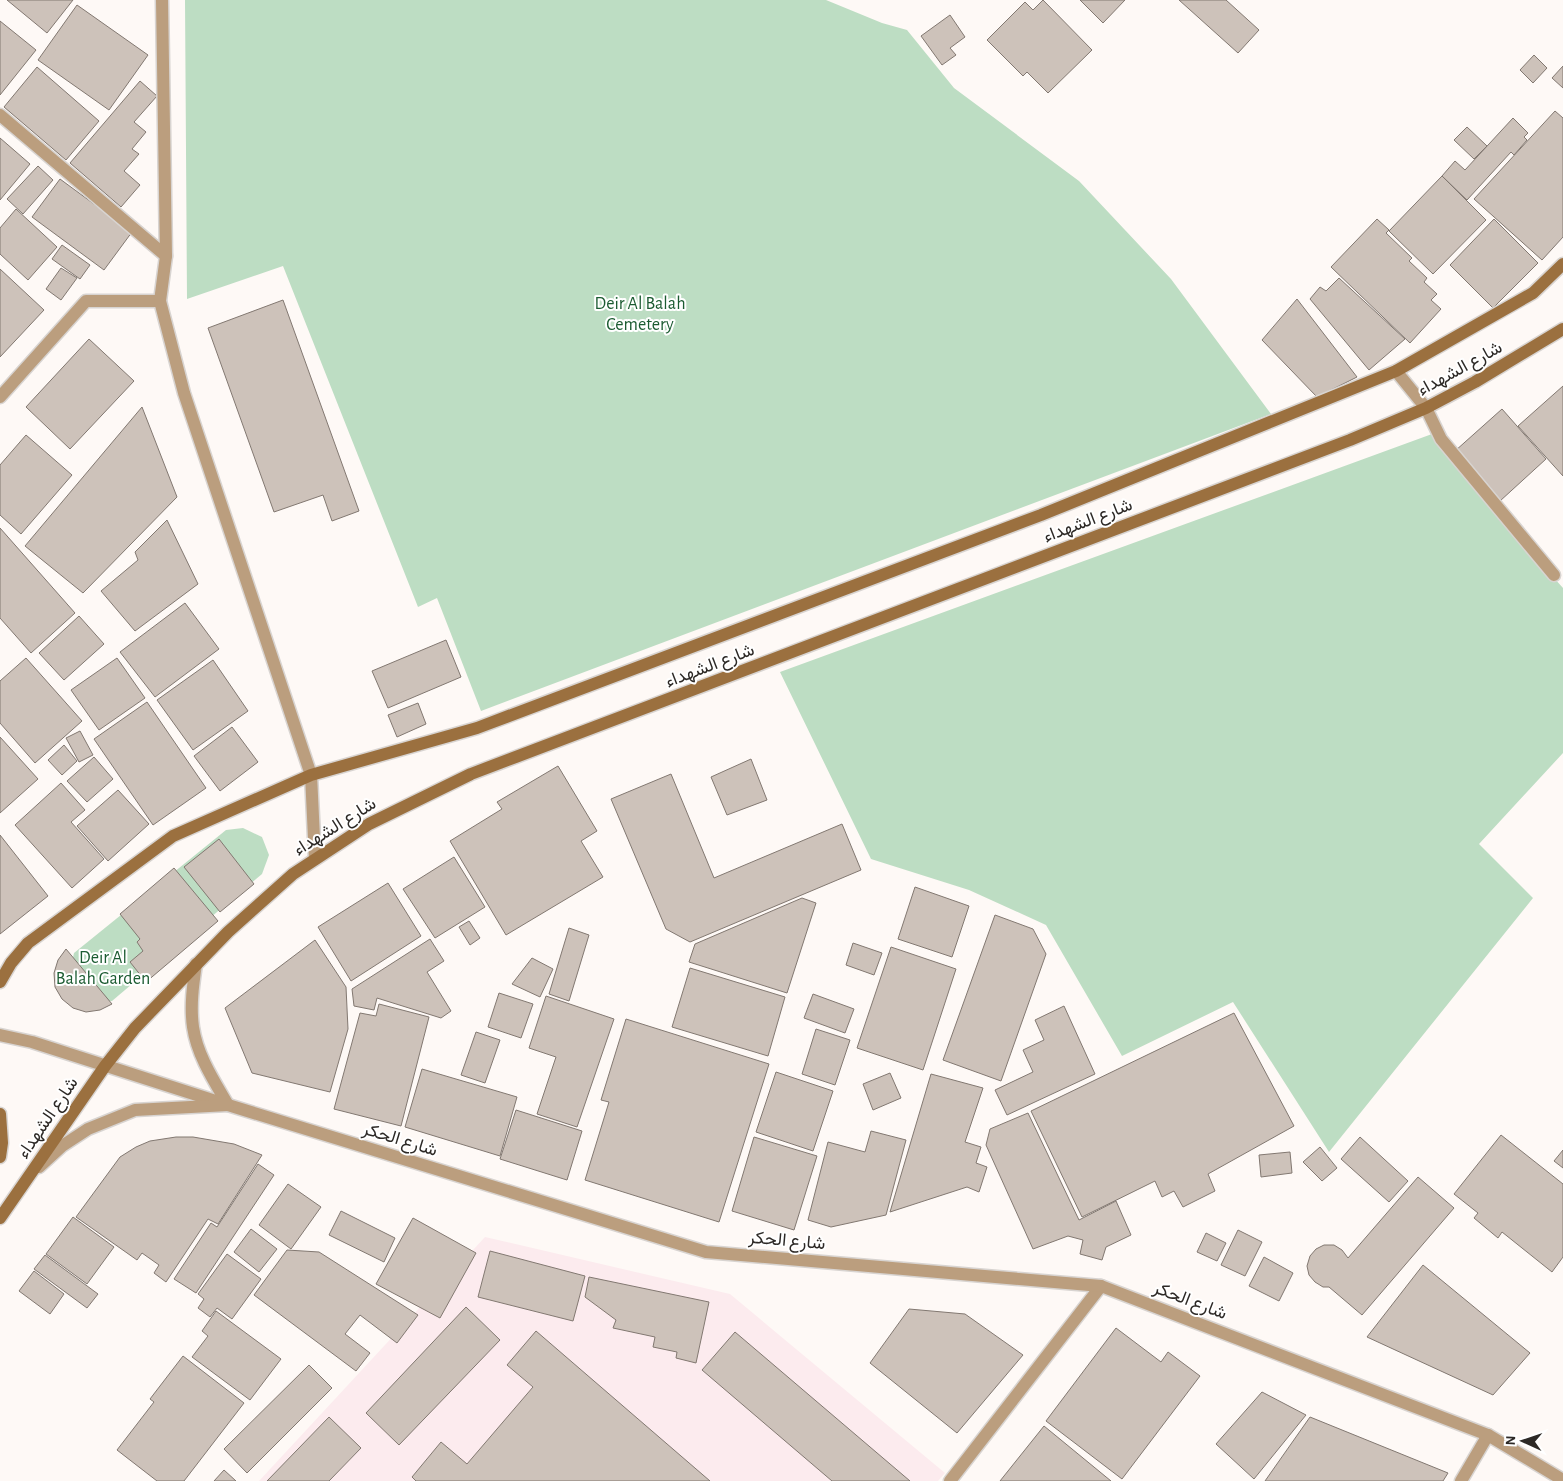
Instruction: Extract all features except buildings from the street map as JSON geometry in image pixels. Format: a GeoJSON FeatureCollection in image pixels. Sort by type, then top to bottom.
{"type":"FeatureCollection","features":[{"type":"Feature","properties":{"kind":"main road","name":"شارع الشهداء"},"geometry":{"type":"LineString","coordinates":[[0,982],[11,963],[28,943],[173,836],[312,775],[486,725],[1041,515],[1396,372],[1533,293],[1563,264]]}},
{"type":"Feature","properties":{"kind":"main road","name":"شارع الشهداء"},"geometry":{"type":"LineString","coordinates":[[0,1218],[105,1066],[135,1028],[228,932],[293,874],[369,824],[471,774],[1350,440],[1426,408],[1475,382],[1563,329]]}},
{"type":"Feature","properties":{"kind":"main road","name":"شارع الشهداء"},"geometry":{"type":"LineString","coordinates":[[0,1114],[2,1143],[0,1157]]}},
{"type":"Feature","properties":{"kind":"street"},"geometry":{"type":"LineString","coordinates":[[162,0],[166,256],[160,301],[184,393],[312,775],[315,859]]}},
{"type":"Feature","properties":{"kind":"street"},"geometry":{"type":"LineString","coordinates":[[0,115],[166,256]]}},
{"type":"Feature","properties":{"kind":"street"},"geometry":{"type":"LineString","coordinates":[[0,397],[86,301],[160,301]]}},
{"type":"Feature","properties":{"kind":"street"},"geometry":{"type":"LineString","coordinates":[[1396,372],[1426,408],[1441,439],[1554,575]]}},
{"type":"Feature","properties":{"kind":"street"},"geometry":{"type":"LineString","coordinates":[[33,1172],[62,1146],[88,1129],[135,1110],[228,1105],[206,1066],[197,1044],[193,1027],[192,1000],[196,964]]}},
{"type":"Feature","properties":{"kind":"street","name":"شارع الحكر"},"geometry":{"type":"LineString","coordinates":[[0,1034],[32,1042],[228,1105],[706,1252],[1101,1286],[1488,1435],[1563,1480]]}},
{"type":"Feature","properties":{"kind":"street"},"geometry":{"type":"LineString","coordinates":[[950,1481],[1101,1286]]}},
{"type":"Feature","properties":{"kind":"street"},"geometry":{"type":"LineString","coordinates":[[1461,1481],[1488,1435]]}},
{"type":"Feature","properties":{"kind":"shaded area"},"geometry":{"type":"Polygon","coordinates":[[[485,1237],[730,1294],[945,1473],[938,1481],[259,1481],[485,1237]]]}},
{"type":"Feature","properties":{"kind":"green space","name":"Deir Al Balah Cemetery"},"geometry":{"type":"Polygon","coordinates":[[[185,0],[826,0],[882,23],[907,30],[954,88],[1079,181],[1171,279],[1271,414],[481,711],[437,598],[418,607],[283,266],[187,299],[185,0]]]}},
{"type":"Feature","properties":{"kind":"green space"},"geometry":{"type":"Polygon","coordinates":[[[1432,434],[1519,539],[1563,588],[1563,753],[1479,844],[1533,898],[1329,1152],[1233,1002],[1122,1056],[1046,925],[969,890],[871,859],[780,672],[1432,434]]]}},
{"type":"Feature","properties":{"kind":"green space","name":"Deir Al Balah Garden"},"geometry":{"type":"Polygon","coordinates":[[[243,828],[262,837],[269,855],[262,874],[112,1001],[91,1002],[70,971],[74,953],[226,830],[243,828]]]}}]}
